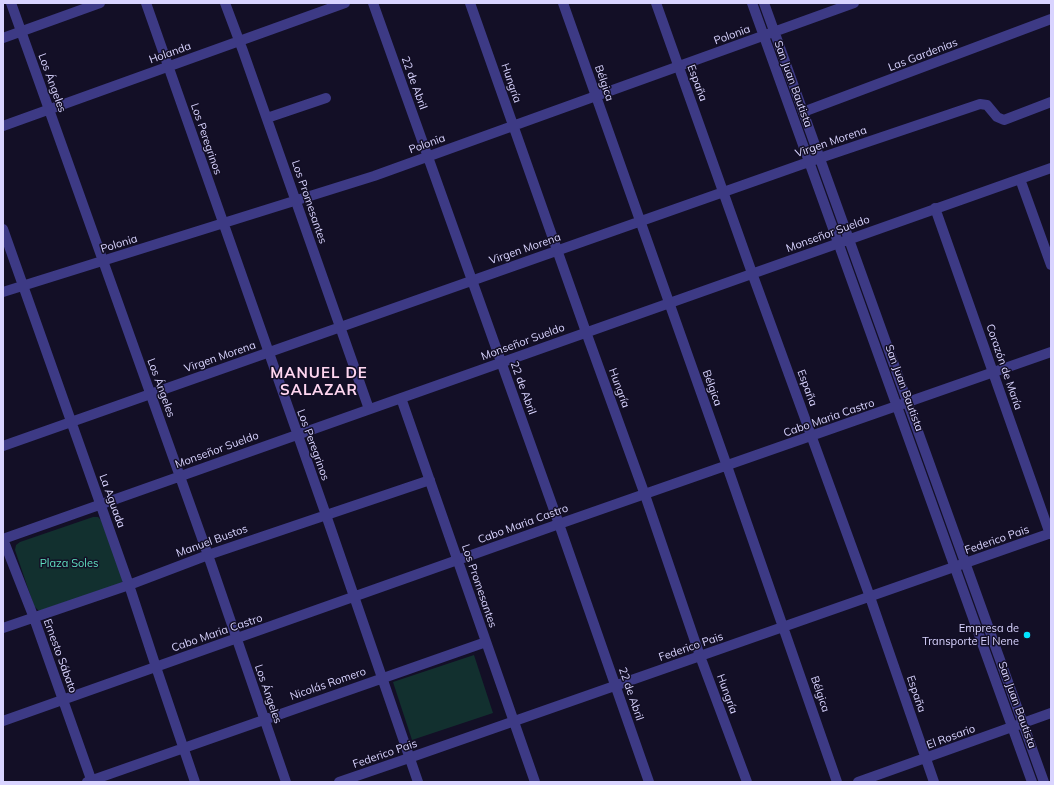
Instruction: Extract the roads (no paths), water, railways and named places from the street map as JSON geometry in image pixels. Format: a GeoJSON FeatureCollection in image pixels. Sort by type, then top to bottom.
{"type":"FeatureCollection","features":[{"type":"Feature","properties":{"kind":"street","name":"Los Ángeles"},"geometry":{"type":"LineString","coordinates":[[11,3],[208,555],[286,782]]}},
{"type":"Feature","properties":{"kind":"street"},"geometry":{"type":"LineString","coordinates":[[3,38],[100,3]]}},
{"type":"Feature","properties":{"kind":"street","name":"Los Peregrinos"},"geometry":{"type":"LineString","coordinates":[[146,3],[418,782]]}},
{"type":"Feature","properties":{"kind":"street","name":"Los Promesantes"},"geometry":{"type":"LineString","coordinates":[[225,3],[369,409]]}},
{"type":"Feature","properties":{"kind":"street","name":"Holanda"},"geometry":{"type":"LineString","coordinates":[[3,126],[345,3]]}},
{"type":"Feature","properties":{"kind":"street","name":"22 de Abril"},"geometry":{"type":"LineString","coordinates":[[373,3],[559,524],[649,782]]}},
{"type":"Feature","properties":{"kind":"street","name":"Hungría"},"geometry":{"type":"LineString","coordinates":[[470,3],[557,251],[645,494],[700,656],[746,782]]}},
{"type":"Feature","properties":{"kind":"street","name":"Bélgica"},"geometry":{"type":"LineString","coordinates":[[563,3],[784,627],[837,782]]}},
{"type":"Feature","properties":{"kind":"street","name":"España"},"geometry":{"type":"LineString","coordinates":[[656,3],[752,274],[870,597],[934,782]]}},
{"type":"Feature","properties":{"kind":"street","name":"San Juan Bautista"},"geometry":{"type":"LineString","coordinates":[[752,3],[1032,782]]}},
{"type":"Feature","properties":{"kind":"street","name":"San Juan Bautista"},"geometry":{"type":"LineString","coordinates":[[764,3],[1044,782]]}},
{"type":"Feature","properties":{"kind":"street","name":"Polonia"},"geometry":{"type":"LineString","coordinates":[[3,292],[374,176],[854,3]]}},
{"type":"Feature","properties":{"kind":"street","name":"Las Gardenias"},"geometry":{"type":"LineString","coordinates":[[803,112],[1051,19]]}},
{"type":"Feature","properties":{"kind":"street"},"geometry":{"type":"LineString","coordinates":[[267,118],[326,98]]}},
{"type":"Feature","properties":{"kind":"street","name":"Virgen Morena"},"geometry":{"type":"LineString","coordinates":[[3,446],[808,162],[980,104],[987,105],[998,117],[1004,120],[1051,102]]}},
{"type":"Feature","properties":{"kind":"street","name":"Monseñor Sueldo"},"geometry":{"type":"LineString","coordinates":[[3,539],[1051,168]]}},
{"type":"Feature","properties":{"kind":"street"},"geometry":{"type":"LineString","coordinates":[[1020,179],[1051,265]]}},
{"type":"Feature","properties":{"kind":"street","name":"Corazón de María"},"geometry":{"type":"LineString","coordinates":[[935,208],[1050,534]]}},
{"type":"Feature","properties":{"kind":"street","name":"La Aguada"},"geometry":{"type":"LineString","coordinates":[[3,229],[129,585],[195,782]]}},
{"type":"Feature","properties":{"kind":"street","name":"Cabo Maria Castro"},"geometry":{"type":"LineString","coordinates":[[3,721],[1051,352]]}},
{"type":"Feature","properties":{"kind":"street","name":"Los Promesantes"},"geometry":{"type":"LineString","coordinates":[[401,398],[515,721],[535,782]]}},
{"type":"Feature","properties":{"kind":"street","name":"Manuel Bustos"},"geometry":{"type":"LineString","coordinates":[[3,628],[129,585],[208,555],[430,480]]}},
{"type":"Feature","properties":{"kind":"street","name":"Federico Pais"},"geometry":{"type":"LineString","coordinates":[[338,782],[1050,534]]}},
{"type":"Feature","properties":{"kind":"street","name":"Ernesto Sábato"},"geometry":{"type":"LineString","coordinates":[[3,539],[34,618],[90,781]]}},
{"type":"Feature","properties":{"kind":"street","name":"Nicolás Romero"},"geometry":{"type":"LineString","coordinates":[[90,781],[486,642]]}},
{"type":"Feature","properties":{"kind":"street","name":"El Rosario"},"geometry":{"type":"LineString","coordinates":[[858,782],[1051,713]]}},
{"type":"Feature","properties":{"kind":"place","name":"Empresa de Transporte El Nene"},"geometry":{"type":"Point","coordinates":[1027,635]}},
{"type":"Feature","properties":{"kind":"district","name":"MANUEL DE SALAZAR"},"geometry":{"type":"Point","coordinates":[319,382]}},
{"type":"Feature","properties":{"kind":"park label","name":"Plaza Soles"},"geometry":{"type":"Point","coordinates":[69,564]}}]}
